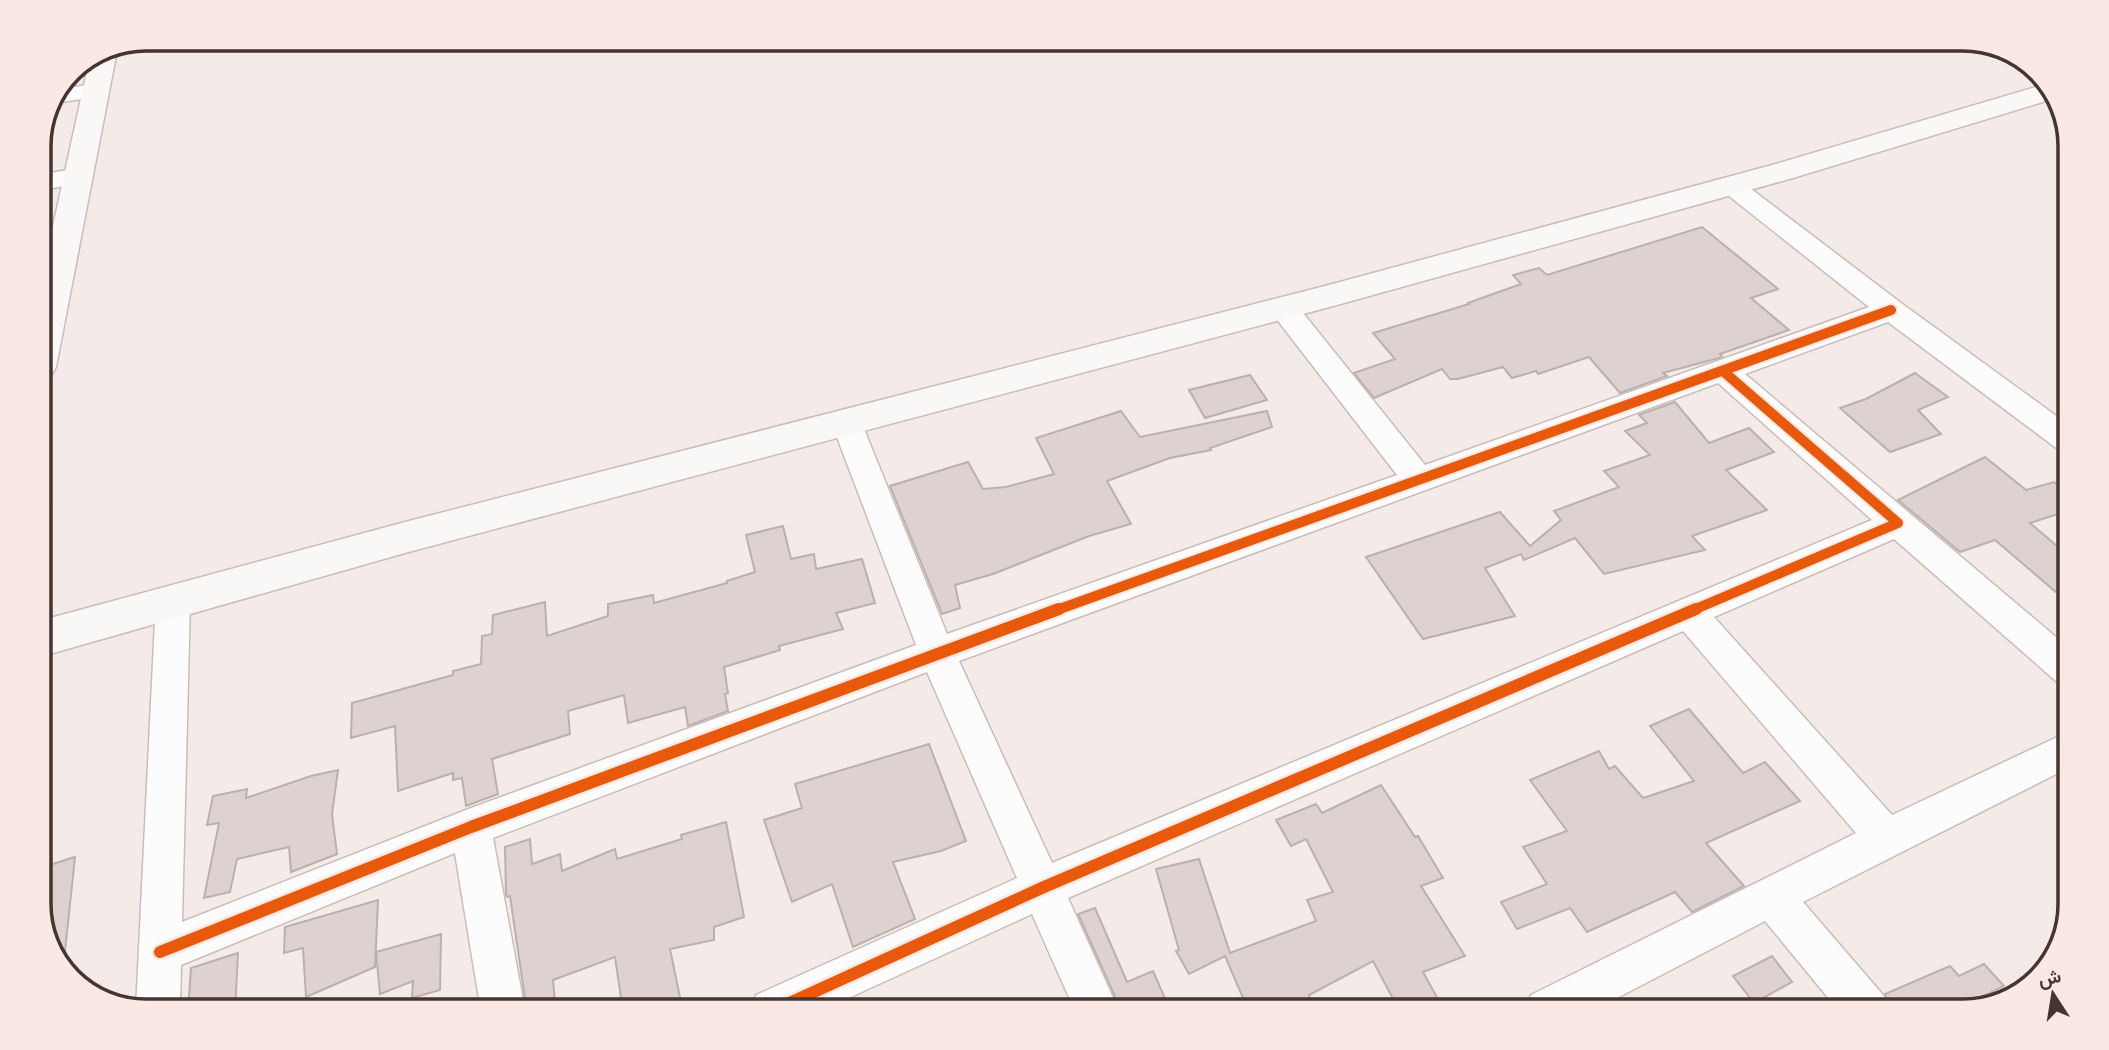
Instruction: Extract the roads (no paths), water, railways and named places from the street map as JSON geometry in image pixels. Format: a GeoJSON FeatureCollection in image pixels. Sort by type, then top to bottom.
{"type":"FeatureCollection","features":[{"type":"Feature","properties":{"kind":"main road"},"geometry":{"type":"LineString","coordinates":[[51,278],[79,176],[102,62]]}},
{"type":"Feature","properties":{"kind":"main road"},"geometry":{"type":"LineString","coordinates":[[51,636],[520,507],[1285,310],[1733,187],[2042,94]]}},
{"type":"Feature","properties":{"kind":"street"},"geometry":{"type":"LineString","coordinates":[[66,95],[94,90]]}},
{"type":"Feature","properties":{"kind":"street"},"geometry":{"type":"LineString","coordinates":[[51,181],[79,176]]}},
{"type":"Feature","properties":{"kind":"street"},"geometry":{"type":"LineString","coordinates":[[1733,187],[1891,310],[2058,433]]}},
{"type":"Feature","properties":{"kind":"street"},"geometry":{"type":"LineString","coordinates":[[1285,310],[1419,480]]}},
{"type":"Feature","properties":{"kind":"street"},"geometry":{"type":"LineString","coordinates":[[160,952],[471,827],[937,653],[1891,310]]}},
{"type":"Feature","properties":{"kind":"street"},"geometry":{"type":"LineString","coordinates":[[1723,371],[2058,661]]}},
{"type":"Feature","properties":{"kind":"street"},"geometry":{"type":"LineString","coordinates":[[847,424],[937,653],[1044,887],[1091,999]]}},
{"type":"Feature","properties":{"kind":"street"},"geometry":{"type":"LineString","coordinates":[[800,999],[1044,887],[1898,523]]}},
{"type":"Feature","properties":{"kind":"street"},"geometry":{"type":"LineString","coordinates":[[158,999],[173,600]]}},
{"type":"Feature","properties":{"kind":"street"},"geometry":{"type":"LineString","coordinates":[[1687,611],[1887,839]]}},
{"type":"Feature","properties":{"kind":"street"},"geometry":{"type":"LineString","coordinates":[[1572,999],[2058,754]]}},
{"type":"Feature","properties":{"kind":"street"},"geometry":{"type":"LineString","coordinates":[[471,827],[501,999]]}},
{"type":"Feature","properties":{"kind":"street"},"geometry":{"type":"LineString","coordinates":[[1771,897],[1856,999]]}}]}
